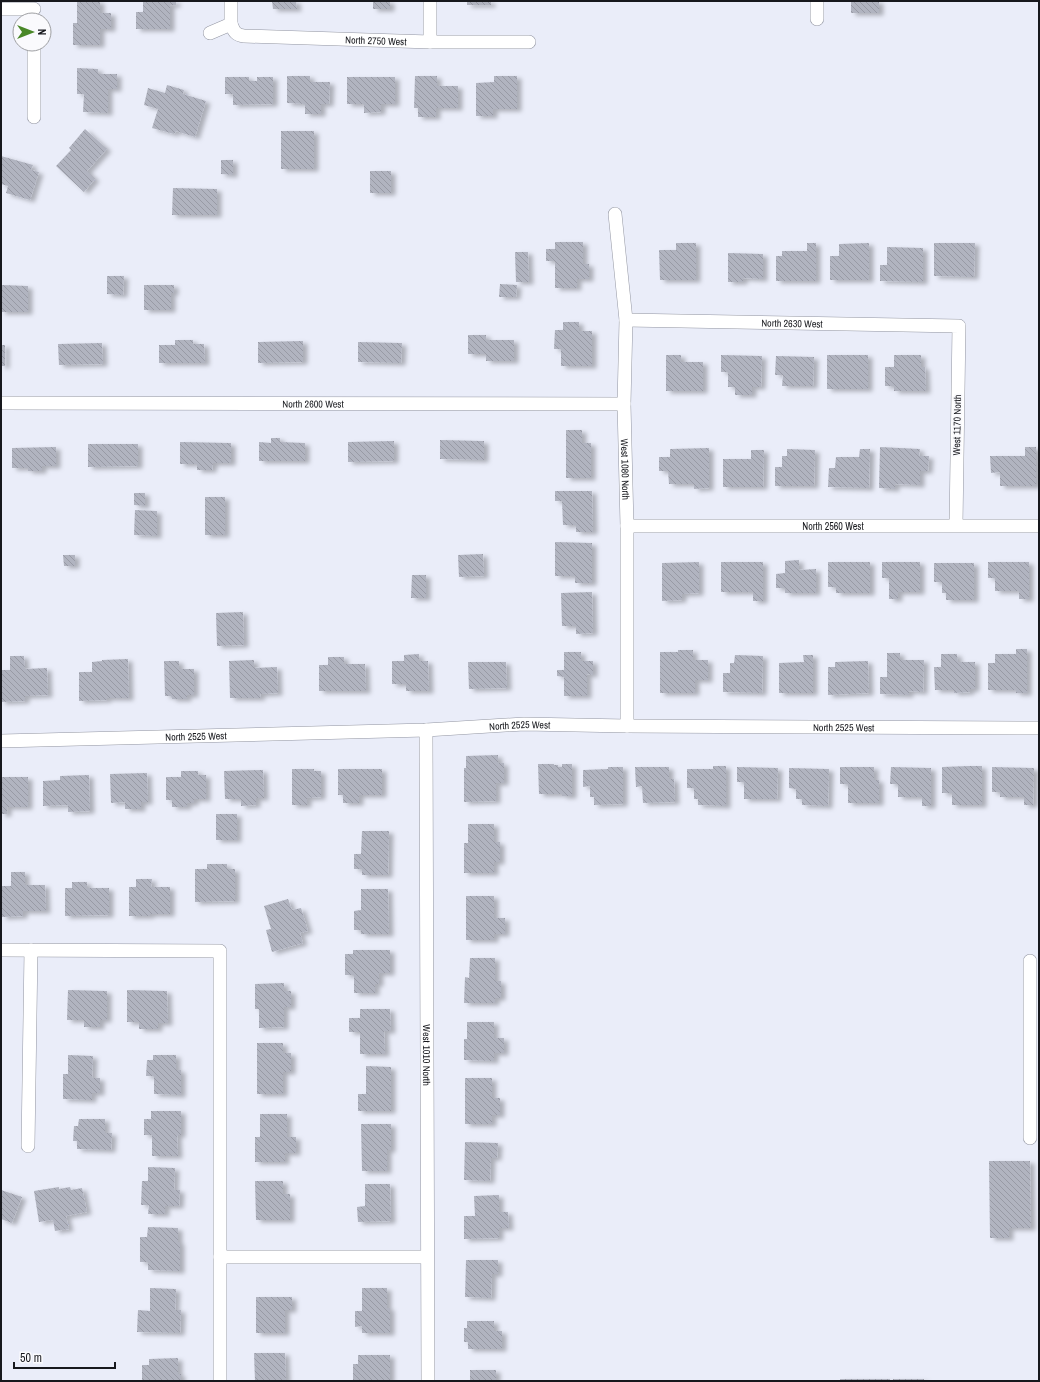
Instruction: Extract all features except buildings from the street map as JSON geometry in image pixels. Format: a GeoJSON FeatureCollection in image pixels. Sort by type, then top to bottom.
{"type":"FeatureCollection","features":[{"type":"Feature","properties":{"kind":"street"},"geometry":{"type":"LineString","coordinates":[[210,33],[231,24],[231,1]]}},
{"type":"Feature","properties":{"kind":"street"},"geometry":{"type":"LineString","coordinates":[[430,1],[430,42]]}},
{"type":"Feature","properties":{"kind":"street"},"geometry":{"type":"LineString","coordinates":[[817,1],[817,18]]}},
{"type":"Feature","properties":{"kind":"street"},"geometry":{"type":"LineString","coordinates":[[1,9],[34,10]]}},
{"type":"Feature","properties":{"kind":"street","name":"North 2750 West"},"geometry":{"type":"LineString","coordinates":[[231,24],[237,35],[244,36],[430,42],[528,42]]}},
{"type":"Feature","properties":{"kind":"street"},"geometry":{"type":"LineString","coordinates":[[34,52],[34,117]]}},
{"type":"Feature","properties":{"kind":"street","name":"West 1080 North"},"geometry":{"type":"LineString","coordinates":[[615,214],[626,320],[624,404],[627,526],[628,726]]}},
{"type":"Feature","properties":{"kind":"street","name":"North 2630 West"},"geometry":{"type":"LineString","coordinates":[[626,320],[959,326]]}},
{"type":"Feature","properties":{"kind":"street","name":"West 1170 North"},"geometry":{"type":"LineString","coordinates":[[956,525],[959,326]]}},
{"type":"Feature","properties":{"kind":"street","name":"North 2600 West"},"geometry":{"type":"LineString","coordinates":[[1,403],[624,404]]}},
{"type":"Feature","properties":{"kind":"street","name":"North 2560 West"},"geometry":{"type":"LineString","coordinates":[[627,526],[1039,526]]}},
{"type":"Feature","properties":{"kind":"street","name":"North 2525 West"},"geometry":{"type":"LineString","coordinates":[[1,741],[426,730],[524,724],[1039,728]]}},
{"type":"Feature","properties":{"kind":"street","name":"West 1010 North"},"geometry":{"type":"LineString","coordinates":[[426,730],[428,1381]]}},
{"type":"Feature","properties":{"kind":"street"},"geometry":{"type":"LineString","coordinates":[[1,950],[220,951],[220,1381]]}},
{"type":"Feature","properties":{"kind":"street"},"geometry":{"type":"LineString","coordinates":[[28,1146],[31,950]]}},
{"type":"Feature","properties":{"kind":"street"},"geometry":{"type":"LineString","coordinates":[[1030,961],[1034,1056],[1030,1138]]}},
{"type":"Feature","properties":{"kind":"street"},"geometry":{"type":"LineString","coordinates":[[220,1257],[427,1257]]}}]}
